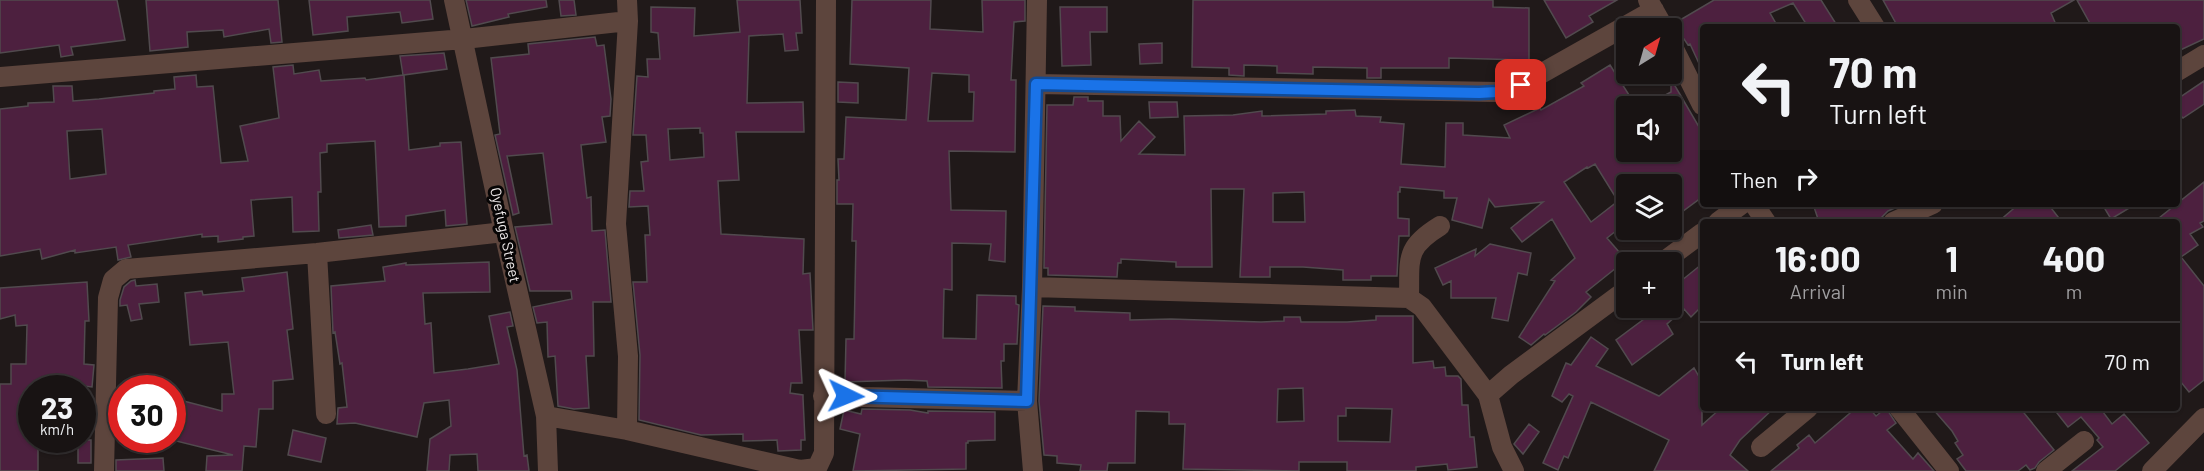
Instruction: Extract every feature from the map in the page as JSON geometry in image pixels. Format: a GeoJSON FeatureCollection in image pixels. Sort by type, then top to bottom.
{"type":"FeatureCollection","features":[{"type":"Feature","properties":{"kind":"street","name":"Oyefuga Street"},"geometry":{"type":"LineString","coordinates":[[454,0],[546,416],[548,471]]}},
{"type":"Feature","properties":{"kind":"street"},"geometry":{"type":"LineString","coordinates":[[627,0],[628,21],[616,224],[628,356],[627,430]]}},
{"type":"Feature","properties":{"kind":"street"},"geometry":{"type":"LineString","coordinates":[[546,416],[627,430],[800,470],[817,468],[824,453],[826,0]]}},
{"type":"Feature","properties":{"kind":"street"},"geometry":{"type":"LineString","coordinates":[[1033,471],[1027,401],[1032,287],[1037,0]]}},
{"type":"Feature","properties":{"kind":"street"},"geometry":{"type":"LineString","coordinates":[[1858,0],[1873,24]]}},
{"type":"Feature","properties":{"kind":"street"},"geometry":{"type":"LineString","coordinates":[[1036,84],[1497,92],[1521,85],[1651,5]]}},
{"type":"Feature","properties":{"kind":"street"},"geometry":{"type":"LineString","coordinates":[[0,77],[464,39],[628,21]]}},
{"type":"Feature","properties":{"kind":"street"},"geometry":{"type":"LineString","coordinates":[[2180,70],[2204,55]]}},
{"type":"Feature","properties":{"kind":"street"},"geometry":{"type":"LineString","coordinates":[[1682,65],[1700,101]]}},
{"type":"Feature","properties":{"kind":"street"},"geometry":{"type":"LineString","coordinates":[[1722,219],[1738,207]]}},
{"type":"Feature","properties":{"kind":"street"},"geometry":{"type":"LineString","coordinates":[[1900,219],[1926,207]]}},
{"type":"Feature","properties":{"kind":"street"},"geometry":{"type":"LineString","coordinates":[[1408,298],[1410,260],[1414,247],[1422,237],[1440,226]]}},
{"type":"Feature","properties":{"kind":"street"},"geometry":{"type":"LineString","coordinates":[[104,471],[108,298],[113,280],[126,270],[317,253],[504,232]]}},
{"type":"Feature","properties":{"kind":"street"},"geometry":{"type":"LineString","coordinates":[[1676,252],[1700,234]]}},
{"type":"Feature","properties":{"kind":"street"},"geometry":{"type":"LineString","coordinates":[[317,253],[326,414]]}},
{"type":"Feature","properties":{"kind":"street"},"geometry":{"type":"LineString","coordinates":[[1032,287],[1408,298],[1422,307],[1488,395],[1502,447],[1511,470]]}},
{"type":"Feature","properties":{"kind":"street"},"geometry":{"type":"LineString","coordinates":[[1488,395],[1616,297]]}},
{"type":"Feature","properties":{"kind":"street"},"geometry":{"type":"LineString","coordinates":[[823,396],[1027,401]]}},
{"type":"Feature","properties":{"kind":"street"},"geometry":{"type":"LineString","coordinates":[[1761,447],[1804,411]]}},
{"type":"Feature","properties":{"kind":"street"},"geometry":{"type":"LineString","coordinates":[[1901,411],[1949,471]]}},
{"type":"Feature","properties":{"kind":"street"},"geometry":{"type":"LineString","coordinates":[[2152,471],[2204,418]]}},
{"type":"Feature","properties":{"kind":"street"},"geometry":{"type":"LineString","coordinates":[[2046,471],[2084,441]]}},
{"type":"Feature","properties":{"kind":"building"},"geometry":{"type":"Polygon","coordinates":[[[0,0],[117,0],[125,40],[71,47],[73,55],[61,57],[59,45],[0,53],[0,0]]]}},
{"type":"Feature","properties":{"kind":"building"},"geometry":{"type":"Polygon","coordinates":[[[146,0],[278,0],[282,42],[271,43],[269,29],[224,37],[223,30],[187,32],[188,47],[150,51],[146,0]]]}},
{"type":"Feature","properties":{"kind":"building"},"geometry":{"type":"Polygon","coordinates":[[[309,0],[430,0],[433,19],[402,23],[400,12],[347,17],[348,31],[313,35],[309,0]]]}},
{"type":"Feature","properties":{"kind":"building"},"geometry":{"type":"Polygon","coordinates":[[[466,0],[546,0],[547,7],[508,14],[509,17],[472,26],[466,0]]]}},
{"type":"Feature","properties":{"kind":"building"},"geometry":{"type":"Polygon","coordinates":[[[559,0],[574,0],[576,15],[561,16],[559,0]]]}},
{"type":"Feature","properties":{"kind":"building"},"geometry":{"type":"Polygon","coordinates":[[[737,0],[800,0],[802,33],[796,33],[798,50],[785,51],[783,34],[749,36],[747,103],[803,102],[804,132],[736,132],[739,180],[718,181],[721,234],[804,239],[803,274],[810,273],[813,330],[799,330],[802,383],[791,383],[790,393],[803,395],[805,440],[801,440],[801,450],[778,451],[777,440],[743,441],[743,434],[701,435],[639,420],[640,355],[633,282],[647,282],[645,235],[650,235],[648,206],[629,207],[630,191],[644,191],[641,162],[648,161],[646,135],[633,135],[637,76],[648,77],[647,59],[660,59],[658,33],[651,32],[651,7],[695,8],[694,36],[740,32],[737,0]],[[700,128],[668,129],[670,160],[704,157],[703,133],[700,133],[700,128]]]}},
{"type":"Feature","properties":{"kind":"building"},"geometry":{"type":"Polygon","coordinates":[[[852,0],[931,0],[930,29],[983,32],[982,0],[1025,0],[1025,21],[1014,22],[1011,80],[1016,80],[1015,152],[949,151],[951,210],[1006,211],[1005,262],[989,260],[991,244],[952,243],[952,290],[944,289],[943,338],[976,339],[977,295],[1016,296],[1016,304],[1019,305],[1017,344],[1004,344],[1004,361],[1001,361],[1002,388],[928,387],[927,381],[905,380],[845,382],[846,339],[854,339],[856,241],[852,241],[853,204],[837,204],[838,159],[844,159],[846,117],[906,120],[909,68],[850,64],[852,0]],[[932,73],[928,121],[973,121],[974,92],[969,92],[969,75],[932,73]]]}},
{"type":"Feature","properties":{"kind":"building"},"geometry":{"type":"Polygon","coordinates":[[[1193,0],[1493,0],[1493,7],[1529,8],[1529,60],[1449,58],[1449,68],[1381,68],[1381,78],[1367,78],[1367,68],[1313,67],[1313,74],[1277,73],[1277,66],[1244,65],[1244,76],[1229,75],[1229,68],[1192,67],[1193,0]]]}},
{"type":"Feature","properties":{"kind":"building"},"geometry":{"type":"Polygon","coordinates":[[[1544,0],[1617,0],[1589,16],[1593,22],[1566,38],[1544,0]]]}},
{"type":"Feature","properties":{"kind":"building"},"geometry":{"type":"Polygon","coordinates":[[[1714,0],[1821,0],[1836,24],[1806,24],[1793,3],[1770,13],[1776,24],[1700,24],[1700,66],[1690,44],[1688,45],[1682,36],[1682,19],[1714,0]]]}},
{"type":"Feature","properties":{"kind":"building"},"geometry":{"type":"Polygon","coordinates":[[[1883,0],[2074,0],[2051,13],[2056,24],[1896,24],[1883,0]]]}},
{"type":"Feature","properties":{"kind":"building"},"geometry":{"type":"Polygon","coordinates":[[[2077,0],[2204,0],[2204,39],[2180,50],[2180,24],[2090,24],[2077,0]]]}},
{"type":"Feature","properties":{"kind":"building"},"geometry":{"type":"Polygon","coordinates":[[[1060,7],[1107,7],[1107,32],[1090,32],[1091,65],[1062,66],[1060,7]]]}},
{"type":"Feature","properties":{"kind":"building"},"geometry":{"type":"Polygon","coordinates":[[[595,37],[597,46],[604,45],[611,99],[610,116],[602,117],[606,142],[581,145],[587,198],[591,197],[592,231],[605,230],[611,302],[593,302],[594,356],[586,356],[589,408],[574,409],[558,406],[555,356],[548,357],[547,322],[537,323],[533,307],[572,299],[571,291],[530,291],[515,227],[552,224],[543,153],[507,156],[519,213],[513,215],[495,135],[500,134],[491,58],[529,54],[528,44],[595,37]]]}},
{"type":"Feature","properties":{"kind":"building"},"geometry":{"type":"Polygon","coordinates":[[[1162,43],[1162,63],[1140,64],[1139,44],[1162,43]]]}},
{"type":"Feature","properties":{"kind":"building"},"geometry":{"type":"Polygon","coordinates":[[[444,53],[447,69],[404,75],[409,150],[440,146],[440,143],[461,142],[467,224],[446,226],[445,210],[406,216],[406,226],[379,227],[375,141],[327,144],[327,152],[320,153],[319,231],[293,232],[292,197],[251,200],[254,236],[243,237],[243,239],[218,242],[218,236],[202,237],[202,234],[128,245],[131,257],[118,260],[116,247],[75,253],[75,250],[42,259],[40,249],[0,256],[0,109],[28,106],[28,103],[54,102],[53,86],[72,86],[73,101],[99,99],[175,89],[174,77],[196,75],[197,87],[213,86],[221,163],[248,161],[240,126],[279,118],[273,67],[293,65],[294,74],[319,70],[321,81],[365,78],[366,80],[403,75],[400,56],[444,53]],[[102,129],[67,131],[70,179],[106,174],[102,129]]]}},
{"type":"Feature","properties":{"kind":"building"},"geometry":{"type":"Polygon","coordinates":[[[1610,65],[1616,74],[1616,84],[1622,84],[1630,96],[1616,96],[1616,162],[1682,162],[1682,98],[1700,129],[1700,198],[1682,212],[1682,174],[1616,174],[1616,198],[1595,164],[1564,182],[1591,222],[1616,203],[1616,231],[1607,238],[1619,252],[1616,252],[1616,268],[1586,292],[1591,297],[1576,312],[1531,345],[1519,337],[1555,281],[1551,280],[1575,258],[1552,219],[1522,242],[1511,228],[1543,202],[1495,207],[1489,199],[1482,228],[1452,220],[1457,198],[1444,198],[1444,191],[1400,187],[1398,218],[1409,219],[1409,236],[1399,236],[1397,276],[1371,276],[1371,280],[1343,280],[1343,270],[1270,267],[1270,277],[1240,277],[1244,189],[1211,189],[1212,267],[1176,267],[1176,262],[1121,259],[1121,263],[1118,263],[1117,277],[1048,275],[1048,268],[1044,268],[1047,105],[1073,105],[1074,97],[1088,97],[1088,101],[1103,101],[1103,116],[1120,116],[1121,141],[1139,121],[1155,137],[1139,154],[1185,155],[1184,116],[1233,115],[1262,111],[1262,116],[1326,114],[1326,111],[1355,110],[1356,116],[1381,117],[1380,122],[1404,124],[1401,164],[1445,167],[1446,123],[1463,123],[1463,135],[1510,138],[1504,125],[1540,108],[1541,110],[1584,86],[1581,83],[1610,65]],[[1304,192],[1273,193],[1273,222],[1305,222],[1304,192]]]}},
{"type":"Feature","properties":{"kind":"building"},"geometry":{"type":"Polygon","coordinates":[[[2204,81],[2204,104],[2183,118],[2180,115],[2180,97],[2204,81]]]}},
{"type":"Feature","properties":{"kind":"building"},"geometry":{"type":"Polygon","coordinates":[[[838,82],[858,83],[858,103],[838,102],[838,82]]]}},
{"type":"Feature","properties":{"kind":"building"},"geometry":{"type":"Polygon","coordinates":[[[1671,84],[1674,84],[1681,96],[1664,96],[1671,92],[1671,84]]]}},
{"type":"Feature","properties":{"kind":"building"},"geometry":{"type":"Polygon","coordinates":[[[1149,102],[1177,102],[1178,117],[1150,118],[1149,102]]]}},
{"type":"Feature","properties":{"kind":"building"},"geometry":{"type":"Polygon","coordinates":[[[2204,182],[2204,221],[2200,223],[2203,227],[2190,234],[2198,245],[2181,257],[2204,286],[2204,380],[2189,392],[2180,381],[2180,219],[2158,219],[2173,207],[2180,207],[2180,201],[2204,182]]]}},
{"type":"Feature","properties":{"kind":"building"},"geometry":{"type":"Polygon","coordinates":[[[1814,207],[1897,207],[1888,211],[1880,219],[1818,219],[1814,207]]]}},
{"type":"Feature","properties":{"kind":"building"},"geometry":{"type":"Polygon","coordinates":[[[2016,207],[2050,207],[2060,219],[2002,219],[2016,207]]]}},
{"type":"Feature","properties":{"kind":"building"},"geometry":{"type":"Polygon","coordinates":[[[2104,207],[2131,207],[2111,219],[2104,207]]]}},
{"type":"Feature","properties":{"kind":"building"},"geometry":{"type":"Polygon","coordinates":[[[371,225],[373,235],[339,238],[338,230],[371,225]]]}},
{"type":"Feature","properties":{"kind":"building"},"geometry":{"type":"Polygon","coordinates":[[[1490,244],[1531,253],[1527,275],[1518,273],[1508,321],[1492,318],[1496,298],[1451,298],[1451,281],[1443,285],[1435,268],[1476,249],[1475,256],[1490,244]]]}},
{"type":"Feature","properties":{"kind":"building"},"geometry":{"type":"Polygon","coordinates":[[[489,262],[490,292],[423,293],[425,324],[431,323],[434,373],[499,364],[489,316],[510,312],[513,326],[507,327],[517,370],[524,456],[527,455],[529,471],[478,471],[477,454],[450,455],[449,471],[427,471],[430,439],[451,426],[449,400],[424,403],[417,437],[355,423],[337,424],[338,408],[347,407],[342,363],[340,364],[335,332],[333,333],[331,286],[385,281],[383,267],[406,263],[406,265],[489,262]]]}},
{"type":"Feature","properties":{"kind":"building"},"geometry":{"type":"Polygon","coordinates":[[[1700,266],[1700,308],[1691,317],[1684,309],[1682,311],[1682,280],[1700,266]]]}},
{"type":"Feature","properties":{"kind":"building"},"geometry":{"type":"Polygon","coordinates":[[[287,272],[293,329],[287,330],[293,379],[273,381],[273,409],[259,409],[256,447],[244,446],[242,471],[206,471],[207,456],[233,455],[186,443],[186,402],[222,411],[222,394],[234,394],[228,342],[190,345],[185,293],[202,291],[203,295],[244,291],[242,278],[287,272]]]}},
{"type":"Feature","properties":{"kind":"building"},"geometry":{"type":"Polygon","coordinates":[[[135,280],[136,286],[157,284],[159,302],[139,304],[142,319],[131,321],[127,305],[120,306],[120,300],[124,287],[135,280]]]}},
{"type":"Feature","properties":{"kind":"building"},"geometry":{"type":"Polygon","coordinates":[[[87,282],[89,321],[85,321],[84,364],[94,365],[93,375],[18,375],[18,453],[38,453],[38,471],[0,471],[0,384],[11,384],[11,364],[26,364],[27,325],[16,326],[15,315],[0,319],[0,288],[87,282]]]}},
{"type":"Feature","properties":{"kind":"building"},"geometry":{"type":"Polygon","coordinates":[[[1043,306],[1075,307],[1075,311],[1130,313],[1130,320],[1261,322],[1284,321],[1284,317],[1300,317],[1301,322],[1347,322],[1376,320],[1376,316],[1413,316],[1413,363],[1433,361],[1434,368],[1445,367],[1446,376],[1458,376],[1461,379],[1462,405],[1468,405],[1470,437],[1474,437],[1477,467],[1448,470],[1447,464],[1416,467],[1416,471],[1347,471],[1347,462],[1299,462],[1299,471],[1183,469],[1185,424],[1169,424],[1169,412],[1136,411],[1135,463],[1108,463],[1107,471],[1080,471],[1081,465],[1057,463],[1057,456],[1044,455],[1039,401],[1043,306]],[[1303,388],[1278,389],[1277,422],[1304,421],[1303,388]],[[1346,408],[1346,416],[1338,416],[1338,441],[1390,442],[1392,409],[1346,408]]]}},
{"type":"Feature","properties":{"kind":"building"},"geometry":{"type":"Polygon","coordinates":[[[1645,318],[1674,318],[1667,324],[1673,334],[1632,365],[1616,340],[1645,318]]]}},
{"type":"Feature","properties":{"kind":"building"},"geometry":{"type":"Polygon","coordinates":[[[1591,337],[1608,349],[1596,366],[1659,396],[1694,368],[1700,378],[1702,425],[1718,411],[1771,411],[1740,440],[1730,455],[1748,471],[1654,471],[1669,440],[1591,402],[1568,458],[1564,456],[1558,470],[1543,463],[1573,396],[1569,394],[1562,402],[1552,396],[1566,363],[1571,365],[1591,337]]]}},
{"type":"Feature","properties":{"kind":"building"},"geometry":{"type":"Polygon","coordinates":[[[862,409],[910,410],[928,413],[928,411],[995,412],[995,440],[966,443],[966,469],[853,471],[860,434],[840,429],[844,410],[861,414],[862,409]]]}},
{"type":"Feature","properties":{"kind":"building"},"geometry":{"type":"Polygon","coordinates":[[[1852,411],[1872,411],[1876,416],[1882,411],[1888,411],[1896,423],[1887,430],[1913,459],[1918,453],[1934,471],[1771,471],[1799,448],[1797,445],[1809,435],[1815,443],[1852,411]]]}},
{"type":"Feature","properties":{"kind":"building"},"geometry":{"type":"Polygon","coordinates":[[[1935,411],[2022,411],[2054,450],[2030,470],[2026,465],[2018,471],[1966,471],[1957,459],[1963,455],[1955,443],[1958,441],[1935,411]]]}},
{"type":"Feature","properties":{"kind":"building"},"geometry":{"type":"Polygon","coordinates":[[[2055,411],[2102,411],[2112,424],[2124,414],[2149,443],[2115,471],[2072,471],[2103,447],[2097,440],[2099,438],[2081,417],[2068,427],[2055,411]]]}},
{"type":"Feature","properties":{"kind":"building"},"geometry":{"type":"Polygon","coordinates":[[[1529,424],[1539,432],[1523,454],[1514,444],[1529,424]]]}},
{"type":"Feature","properties":{"kind":"building"},"geometry":{"type":"Polygon","coordinates":[[[293,430],[326,438],[321,462],[288,455],[293,430]]]}},
{"type":"Feature","properties":{"kind":"building"},"geometry":{"type":"Polygon","coordinates":[[[78,453],[91,453],[91,463],[78,463],[78,453]]]}},
{"type":"Feature","properties":{"kind":"building"},"geometry":{"type":"Polygon","coordinates":[[[163,458],[164,471],[116,471],[116,460],[163,458]]]}},
{"type":"Feature","properties":{"kind":"route"},"geometry":{"type":"LineString","coordinates":[[846,396],[1027,401],[1036,84],[1479,93],[1497,92],[1521,85]]}}]}
